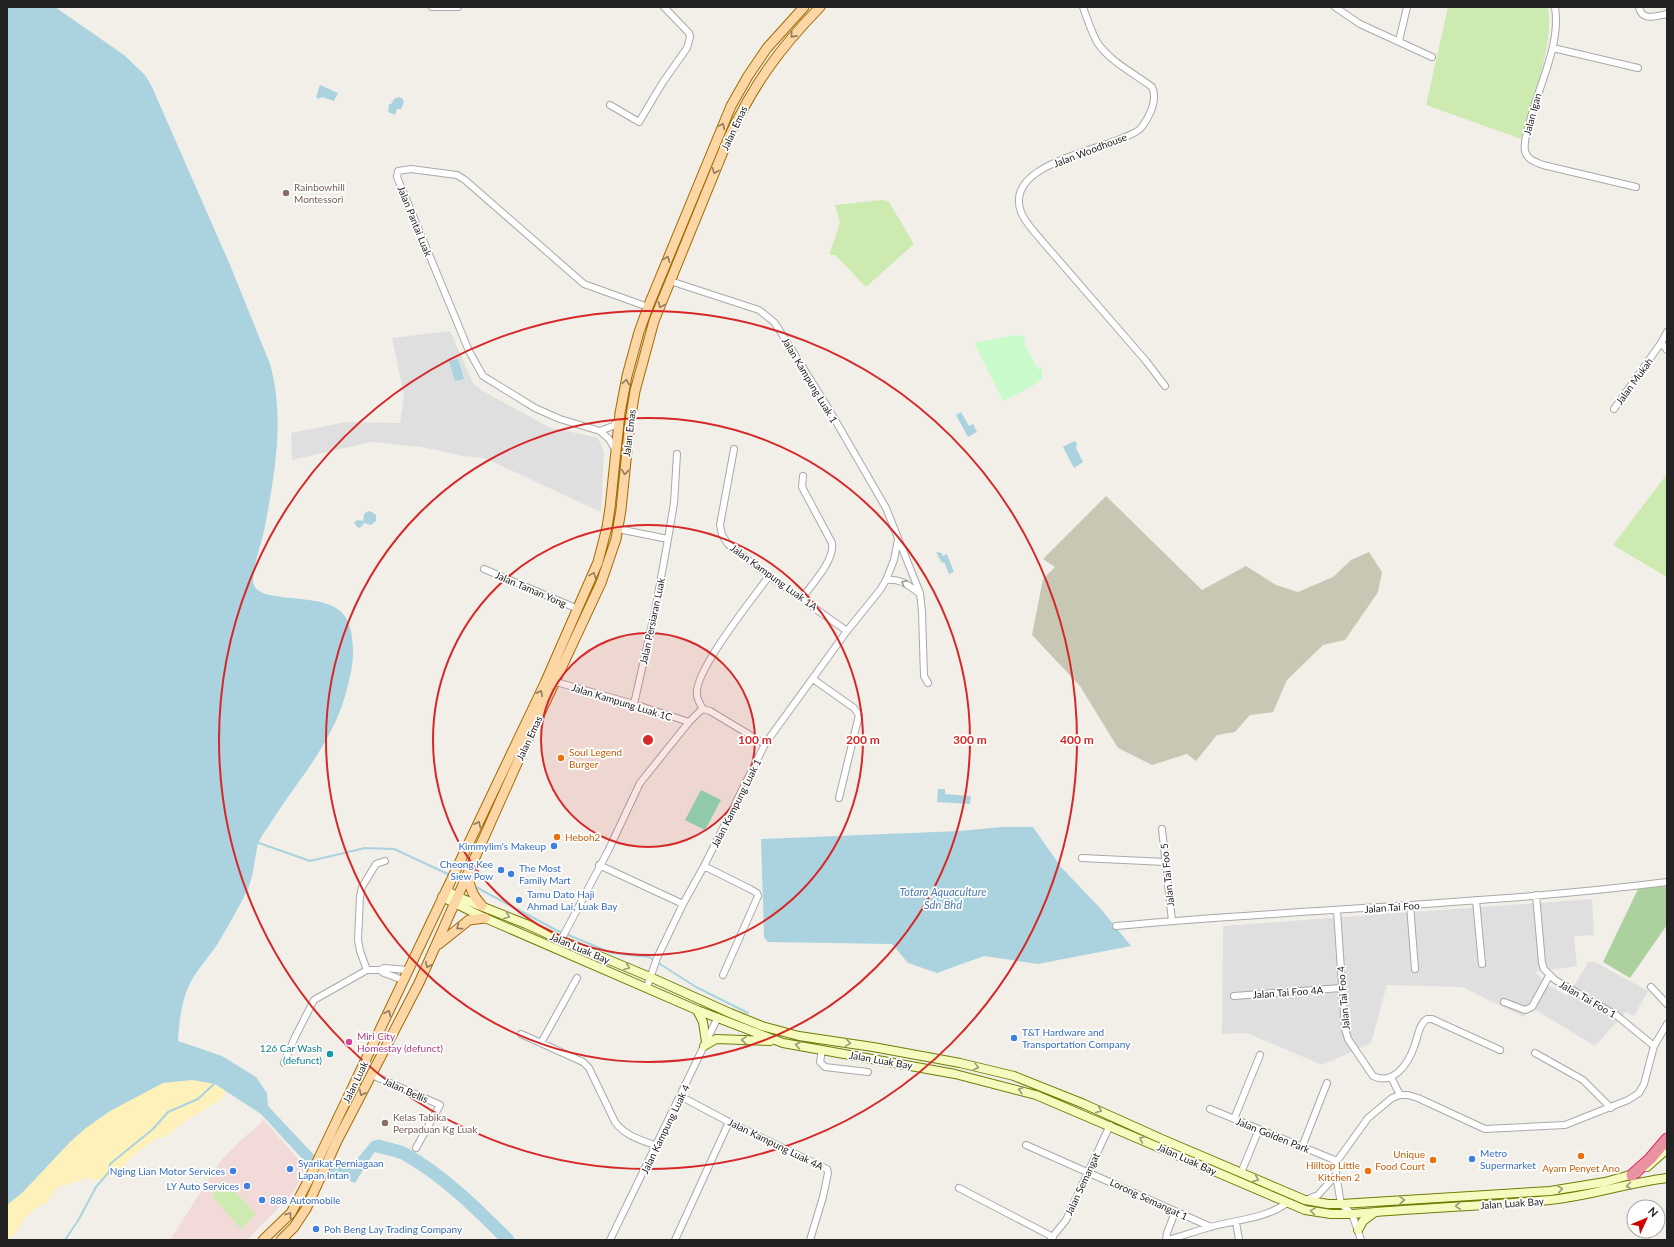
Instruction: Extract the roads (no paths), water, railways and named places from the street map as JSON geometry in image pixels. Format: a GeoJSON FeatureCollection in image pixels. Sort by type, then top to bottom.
{"type":"FeatureCollection","features":[{"type":"Feature","properties":{"kind":"highway"},"geometry":{"type":"LineString","coordinates":[[1632,1175],[1650,1159],[1667,1139]]}},
{"type":"Feature","properties":{"kind":"main road","name":"Jalan Emas"},"geometry":{"type":"LineString","coordinates":[[452,875],[545,683],[598,562],[607,527],[619,420],[631,358],[648,307],[731,106],[748,76],[767,48],[804,7]]}},
{"type":"Feature","properties":{"kind":"main road","name":"Jalan Emas"},"geometry":{"type":"LineString","coordinates":[[467,881],[523,750],[556,682],[601,584],[609,563],[618,529],[621,510],[630,421],[635,391],[654,321],[705,194],[742,108],[770,64],[783,47],[820,7]]}},
{"type":"Feature","properties":{"kind":"main road","name":"Jalan Luak"},"geometry":{"type":"LineString","coordinates":[[263,1240],[291,1213],[308,1183],[452,875]]}},
{"type":"Feature","properties":{"kind":"main road","name":"Jalan Luak"},"geometry":{"type":"LineString","coordinates":[[281,1240],[294,1226],[306,1209],[338,1141],[437,946],[456,900],[467,881]]}},
{"type":"Feature","properties":{"kind":"main road"},"geometry":{"type":"LineString","coordinates":[[467,881],[473,895],[482,906]]}},
{"type":"Feature","properties":{"kind":"main road"},"geometry":{"type":"LineString","coordinates":[[437,946],[469,920],[485,918]]}},
{"type":"Feature","properties":{"kind":"street"},"geometry":{"type":"LineString","coordinates":[[432,7],[458,7]]}},
{"type":"Feature","properties":{"kind":"street"},"geometry":{"type":"LineString","coordinates":[[610,105],[637,125],[663,82],[687,48],[690,37],[689,33],[664,7]]}},
{"type":"Feature","properties":{"kind":"street","name":"Jalan Woodhouse"},"geometry":{"type":"LineString","coordinates":[[1083,7],[1093,34],[1105,52],[1152,88],[1155,93],[1153,105],[1143,125],[1133,133],[1067,157],[1045,167],[1029,179],[1022,188],[1020,195],[1021,213],[1027,223],[1146,361],[1165,386]]}},
{"type":"Feature","properties":{"kind":"street"},"geometry":{"type":"LineString","coordinates":[[1335,7],[1360,24],[1432,57]]}},
{"type":"Feature","properties":{"kind":"street"},"geometry":{"type":"LineString","coordinates":[[1399,41],[1407,7]]}},
{"type":"Feature","properties":{"kind":"street","name":"Jalan Igan"},"geometry":{"type":"LineString","coordinates":[[1555,7],[1553,48],[1535,100],[1525,142],[1527,156],[1531,160],[1543,166],[1598,177],[1636,187]]}},
{"type":"Feature","properties":{"kind":"street"},"geometry":{"type":"LineString","coordinates":[[1639,7],[1640,12],[1644,17],[1648,18],[1667,14]]}},
{"type":"Feature","properties":{"kind":"street"},"geometry":{"type":"LineString","coordinates":[[1553,48],[1638,68]]}},
{"type":"Feature","properties":{"kind":"street","name":"Jalan Pantai Luak"},"geometry":{"type":"LineString","coordinates":[[616,451],[613,443],[600,431],[560,419],[535,408],[483,376],[469,351],[397,177],[398,171],[411,169],[457,175],[465,180],[584,284],[648,307]]}},
{"type":"Feature","properties":{"kind":"street","name":"Jalan Kampung Luak 1"},"geometry":{"type":"LineString","coordinates":[[670,282],[759,310],[774,322],[827,406],[886,508],[920,593],[924,676],[928,683]]}},
{"type":"Feature","properties":{"kind":"street","name":"Jalan Mukah"},"geometry":{"type":"LineString","coordinates":[[1614,409],[1661,343],[1667,332]]}},
{"type":"Feature","properties":{"kind":"street"},"geometry":{"type":"LineString","coordinates":[[1661,343],[1667,350]]}},
{"type":"Feature","properties":{"kind":"street"},"geometry":{"type":"LineString","coordinates":[[600,431],[613,426],[619,420]]}},
{"type":"Feature","properties":{"kind":"street","name":"Jalan Kampung Luak 1A"},"geometry":{"type":"LineString","coordinates":[[734,449],[730,465],[729,483],[720,525],[722,535],[728,544],[769,576],[847,630]]}},
{"type":"Feature","properties":{"kind":"street","name":"Jalan Persiaran Luak"},"geometry":{"type":"LineString","coordinates":[[634,704],[656,611],[674,503],[677,454]]}},
{"type":"Feature","properties":{"kind":"street"},"geometry":{"type":"LineString","coordinates":[[802,598],[830,559],[833,550],[832,543],[802,487],[803,476]]}},
{"type":"Feature","properties":{"kind":"street"},"geometry":{"type":"LineString","coordinates":[[618,529],[668,539]]}},
{"type":"Feature","properties":{"kind":"street","name":"Jalan Kampung Luak 1"},"geometry":{"type":"LineString","coordinates":[[648,987],[657,958],[683,904],[704,866],[765,744],[847,630],[886,580],[894,560],[898,539]]}},
{"type":"Feature","properties":{"kind":"street","name":"Jalan Taman Yong"},"geometry":{"type":"LineString","coordinates":[[484,569],[578,609]]}},
{"type":"Feature","properties":{"kind":"street"},"geometry":{"type":"LineString","coordinates":[[703,709],[696,695],[698,681],[708,660],[769,576]]}},
{"type":"Feature","properties":{"kind":"street"},"geometry":{"type":"LineString","coordinates":[[886,580],[894,579],[902,581],[920,593]]}},
{"type":"Feature","properties":{"kind":"street"},"geometry":{"type":"LineString","coordinates":[[813,679],[857,710],[859,715],[838,798]]}},
{"type":"Feature","properties":{"kind":"street","name":"Jalan Kampung Luak 1C"},"geometry":{"type":"LineString","coordinates":[[556,682],[634,704],[689,722]]}},
{"type":"Feature","properties":{"kind":"street"},"geometry":{"type":"LineString","coordinates":[[561,940],[640,783],[698,712],[703,709],[710,711],[765,744]]}},
{"type":"Feature","properties":{"kind":"street","name":"Jalan Tai Foo 5"},"geometry":{"type":"LineString","coordinates":[[1162,829],[1172,921]]}},
{"type":"Feature","properties":{"kind":"street"},"geometry":{"type":"LineString","coordinates":[[1082,858],[1165,862]]}},
{"type":"Feature","properties":{"kind":"street"},"geometry":{"type":"LineString","coordinates":[[368,970],[360,951],[358,940],[360,896],[362,887],[376,864],[385,861]]}},
{"type":"Feature","properties":{"kind":"street"},"geometry":{"type":"LineString","coordinates":[[599,865],[683,904]]}},
{"type":"Feature","properties":{"kind":"street"},"geometry":{"type":"LineString","coordinates":[[704,866],[750,889],[757,893],[758,896],[723,975]]}},
{"type":"Feature","properties":{"kind":"street","name":"Jalan Tai Foo"},"geometry":{"type":"LineString","coordinates":[[1116,926],[1476,900],[1667,882]]}},
{"type":"Feature","properties":{"kind":"street","name":"Jalan Luak Bay"},"geometry":{"type":"LineString","coordinates":[[444,893],[485,918],[648,987],[697,1010],[783,1043],[954,1074],[1006,1086],[1036,1095],[1110,1125],[1305,1210],[1331,1214],[1352,1214],[1377,1211],[1550,1200],[1587,1196],[1667,1178]]}},
{"type":"Feature","properties":{"kind":"street","name":"Jalan Tai Foo 1"},"geometry":{"type":"LineString","coordinates":[[1536,895],[1542,963],[1549,976],[1616,1015],[1654,1046]]}},
{"type":"Feature","properties":{"kind":"street","name":"Jalan Luak Bay"},"geometry":{"type":"LineString","coordinates":[[456,900],[482,906],[526,924],[650,977],[715,1007],[762,1026],[799,1036],[873,1047],[960,1063],[1014,1076],[1084,1104],[1164,1140],[1306,1200],[1328,1204],[1341,1204],[1550,1190],[1605,1182],[1632,1175],[1646,1168],[1667,1149]]}},
{"type":"Feature","properties":{"kind":"street"},"geometry":{"type":"LineString","coordinates":[[1476,900],[1482,964]]}},
{"type":"Feature","properties":{"kind":"street"},"geometry":{"type":"LineString","coordinates":[[1410,905],[1415,969]]}},
{"type":"Feature","properties":{"kind":"street","name":"Jalan Tai Foo 4"},"geometry":{"type":"LineString","coordinates":[[1337,911],[1341,988],[1345,1029],[1348,1039],[1373,1076],[1379,1079],[1391,1077]]}},
{"type":"Feature","properties":{"kind":"street"},"geometry":{"type":"LineString","coordinates":[[284,1063],[295,1037],[314,1000],[368,970],[380,970],[384,968],[408,970]]}},
{"type":"Feature","properties":{"kind":"street"},"geometry":{"type":"LineString","coordinates":[[380,970],[403,980]]}},
{"type":"Feature","properties":{"kind":"street"},"geometry":{"type":"LineString","coordinates":[[1504,1002],[1528,1010],[1532,1007],[1549,976]]}},
{"type":"Feature","properties":{"kind":"street"},"geometry":{"type":"LineString","coordinates":[[541,1043],[577,978]]}},
{"type":"Feature","properties":{"kind":"street"},"geometry":{"type":"LineString","coordinates":[[1651,987],[1667,1004]]}},
{"type":"Feature","properties":{"kind":"street","name":"Jalan Tai Foo 4A"},"geometry":{"type":"LineString","coordinates":[[1234,996],[1341,988]]}},
{"type":"Feature","properties":{"kind":"street"},"geometry":{"type":"LineString","coordinates":[[715,1007],[718,1017],[730,1013]]}},
{"type":"Feature","properties":{"kind":"street"},"geometry":{"type":"LineString","coordinates":[[697,1010],[703,1022],[705,1044],[716,1039],[783,1043]]}},
{"type":"Feature","properties":{"kind":"street","name":"Jalan Kampung Luak 4"},"geometry":{"type":"LineString","coordinates":[[610,1240],[657,1146],[718,1017]]}},
{"type":"Feature","properties":{"kind":"street"},"geometry":{"type":"LineString","coordinates":[[1400,1095],[1391,1077],[1401,1070],[1408,1060],[1421,1026],[1427,1019],[1432,1019],[1500,1050]]}},
{"type":"Feature","properties":{"kind":"street"},"geometry":{"type":"LineString","coordinates":[[1361,1240],[1352,1214],[1341,1204],[1336,1175],[1337,1160],[1368,1118],[1392,1098],[1408,1094],[1485,1129],[1565,1126],[1611,1108],[1639,1093],[1644,1084],[1654,1046],[1667,1024]]}},
{"type":"Feature","properties":{"kind":"street"},"geometry":{"type":"LineString","coordinates":[[522,1034],[586,1065],[589,1068],[615,1122],[620,1129],[626,1134],[657,1146]]}},
{"type":"Feature","properties":{"kind":"street"},"geometry":{"type":"LineString","coordinates":[[822,1050],[820,1062],[825,1067],[868,1072]]}},
{"type":"Feature","properties":{"kind":"street"},"geometry":{"type":"LineString","coordinates":[[1535,1053],[1584,1080],[1611,1108]]}},
{"type":"Feature","properties":{"kind":"street"},"geometry":{"type":"LineString","coordinates":[[1234,1119],[1260,1055]]}},
{"type":"Feature","properties":{"kind":"street","name":"Jalan Bellis"},"geometry":{"type":"LineString","coordinates":[[372,1075],[440,1105],[416,1148]]}},
{"type":"Feature","properties":{"kind":"street"},"geometry":{"type":"LineString","coordinates":[[1302,1147],[1327,1083]]}},
{"type":"Feature","properties":{"kind":"street","name":"Jalan Kampung Luak 4A"},"geometry":{"type":"LineString","coordinates":[[680,1096],[828,1169],[823,1197],[810,1240]]}},
{"type":"Feature","properties":{"kind":"street","name":"Jalan Golden Park"},"geometry":{"type":"LineString","coordinates":[[1210,1109],[1337,1160]]}},
{"type":"Feature","properties":{"kind":"street"},"geometry":{"type":"LineString","coordinates":[[675,1240],[730,1122]]}},
{"type":"Feature","properties":{"kind":"street","name":"Jalan Semangat"},"geometry":{"type":"LineString","coordinates":[[1052,1238],[1066,1220],[1110,1125]]}},
{"type":"Feature","properties":{"kind":"street"},"geometry":{"type":"LineString","coordinates":[[1241,1172],[1259,1129]]}},
{"type":"Feature","properties":{"kind":"street","name":"Lorong Semangat 1"},"geometry":{"type":"LineString","coordinates":[[1026,1145],[1088,1171],[1175,1212],[1211,1227]]}},
{"type":"Feature","properties":{"kind":"street"},"geometry":{"type":"LineString","coordinates":[[1306,1200],[1318,1195],[1336,1175]]}},
{"type":"Feature","properties":{"kind":"street"},"geometry":{"type":"LineString","coordinates":[[959,1188],[1052,1238]]}},
{"type":"Feature","properties":{"kind":"street"},"geometry":{"type":"LineString","coordinates":[[1352,1214],[1364,1202]]}},
{"type":"Feature","properties":{"kind":"street"},"geometry":{"type":"LineString","coordinates":[[1175,1212],[1167,1233],[1167,1240],[1276,1210],[1287,1203]]}},
{"type":"Feature","properties":{"kind":"street"},"geometry":{"type":"LineString","coordinates":[[1358,1230],[1363,1221],[1369,1215],[1377,1211]]}},
{"type":"Feature","properties":{"kind":"street"},"geometry":{"type":"LineString","coordinates":[[1236,1222],[1240,1240]]}},
{"type":"Feature","properties":{"kind":"water"},"geometry":{"type":"Polygon","coordinates":[[[7,7],[55,7],[124,55],[145,75],[152,87],[230,265],[270,364],[275,384],[278,425],[275,465],[265,526],[254,568],[253,581],[256,589],[265,594],[322,602],[335,607],[347,619],[352,634],[353,654],[351,674],[339,713],[322,747],[258,844],[254,868],[247,891],[218,943],[197,971],[187,990],[183,1002],[178,1041],[222,1056],[256,1077],[267,1093],[268,1106],[315,1156],[344,1167],[357,1159],[372,1141],[395,1146],[394,1155],[386,1151],[376,1151],[355,1183],[308,1165],[261,1114],[215,1084],[192,1080],[163,1083],[110,1111],[71,1141],[23,1192],[7,1205],[7,7]]]}},
{"type":"Feature","properties":{"kind":"water"},"geometry":{"type":"Polygon","coordinates":[[[320,85],[338,93],[334,101],[322,97],[318,99],[316,97],[320,85]]]}},
{"type":"Feature","properties":{"kind":"water"},"geometry":{"type":"Polygon","coordinates":[[[399,97],[402,98],[404,102],[401,109],[397,109],[395,115],[388,112],[389,104],[391,104],[394,99],[399,97]]]}},
{"type":"Feature","properties":{"kind":"water"},"geometry":{"type":"Polygon","coordinates":[[[458,359],[464,379],[455,381],[449,361],[458,359]]]}},
{"type":"Feature","properties":{"kind":"water"},"geometry":{"type":"Polygon","coordinates":[[[961,412],[969,426],[973,424],[977,432],[968,437],[956,415],[961,412]]]}},
{"type":"Feature","properties":{"kind":"water"},"geometry":{"type":"Polygon","coordinates":[[[1074,441],[1077,443],[1076,448],[1083,462],[1074,468],[1063,447],[1074,441]]]}},
{"type":"Feature","properties":{"kind":"water"},"geometry":{"type":"Polygon","coordinates":[[[368,511],[376,515],[376,521],[371,525],[364,523],[358,528],[354,523],[357,520],[363,521],[364,514],[368,511]]]}},
{"type":"Feature","properties":{"kind":"water"},"geometry":{"type":"Polygon","coordinates":[[[936,552],[942,553],[942,556],[947,554],[954,572],[949,574],[944,562],[942,563],[936,552]]]}},
{"type":"Feature","properties":{"kind":"water"},"geometry":{"type":"Polygon","coordinates":[[[938,789],[945,789],[945,794],[971,796],[970,804],[937,802],[938,789]]]}},
{"type":"Feature","properties":{"kind":"water","name":"Totara Aquaculture Sdn Bhd"},"geometry":{"type":"Polygon","coordinates":[[[1002,827],[1033,827],[1061,867],[1100,908],[1131,946],[1038,964],[984,956],[937,973],[908,963],[892,944],[768,942],[764,937],[761,839],[960,831],[1002,827]]]}},
{"type":"Feature","properties":{"kind":"waterway"},"geometry":{"type":"LineString","coordinates":[[259,843],[310,861],[365,848],[394,849],[450,875]]}},
{"type":"Feature","properties":{"kind":"waterway"},"geometry":{"type":"LineString","coordinates":[[474,886],[556,930],[612,953],[649,957],[696,987],[748,1013]]}},
{"type":"Feature","properties":{"kind":"waterway"},"geometry":{"type":"LineString","coordinates":[[65,1240],[79,1219],[96,1187],[109,1172],[110,1164],[153,1129],[168,1112],[198,1099],[215,1083]]}},
{"type":"Feature","properties":{"kind":"waterway"},"geometry":{"type":"LineString","coordinates":[[378,1146],[399,1151],[433,1172],[472,1205],[508,1240]]}},
{"type":"Feature","properties":{"kind":"place","name":"Rainbowhill Montessori"},"geometry":{"type":"Point","coordinates":[286,193]}},
{"type":"Feature","properties":{"kind":"place","name":"Soul Legend Burger"},"geometry":{"type":"Point","coordinates":[561,758]}},
{"type":"Feature","properties":{"kind":"place","name":"Heboh2"},"geometry":{"type":"Point","coordinates":[557,837]}},
{"type":"Feature","properties":{"kind":"place","name":"Kimmylim's Makeup"},"geometry":{"type":"Point","coordinates":[554,846]}},
{"type":"Feature","properties":{"kind":"place","name":"Cheong Kee Siew Pow"},"geometry":{"type":"Point","coordinates":[501,870]}},
{"type":"Feature","properties":{"kind":"place","name":"The Most Family Mart"},"geometry":{"type":"Point","coordinates":[511,874]}},
{"type":"Feature","properties":{"kind":"place","name":"Tamu Dato Haji Ahmad Lai, Luak Bay"},"geometry":{"type":"Point","coordinates":[519,900]}},
{"type":"Feature","properties":{"kind":"place","name":"T&T Hardware and Transportation Company"},"geometry":{"type":"Point","coordinates":[1014,1038]}},
{"type":"Feature","properties":{"kind":"place","name":"Miri City Homestay (defunct)"},"geometry":{"type":"Point","coordinates":[349,1042]}},
{"type":"Feature","properties":{"kind":"place","name":"126 Car Wash (defunct)"},"geometry":{"type":"Point","coordinates":[330,1054]}},
{"type":"Feature","properties":{"kind":"place","name":"Kelas Tabika Perpaduan Kg Luak"},"geometry":{"type":"Point","coordinates":[385,1123]}},
{"type":"Feature","properties":{"kind":"place","name":"Ayam Penyet Ano"},"geometry":{"type":"Point","coordinates":[1581,1156]}},
{"type":"Feature","properties":{"kind":"place","name":"Metro Supermarket"},"geometry":{"type":"Point","coordinates":[1472,1159]}},
{"type":"Feature","properties":{"kind":"place","name":"Unique Food Court"},"geometry":{"type":"Point","coordinates":[1433,1160]}},
{"type":"Feature","properties":{"kind":"place","name":"Syarikat Perniagaan Lapan Intan"},"geometry":{"type":"Point","coordinates":[290,1169]}},
{"type":"Feature","properties":{"kind":"place","name":"Nging Lian Motor Services"},"geometry":{"type":"Point","coordinates":[233,1171]}},
{"type":"Feature","properties":{"kind":"place","name":"Hilltop Little Kitchen 2"},"geometry":{"type":"Point","coordinates":[1368,1171]}},
{"type":"Feature","properties":{"kind":"place","name":"LY Auto Services"},"geometry":{"type":"Point","coordinates":[247,1186]}},
{"type":"Feature","properties":{"kind":"place","name":"888 Automobile"},"geometry":{"type":"Point","coordinates":[262,1200]}},
{"type":"Feature","properties":{"kind":"place","name":"Poh Beng Lay Trading Company"},"geometry":{"type":"Point","coordinates":[316,1229]}}]}
